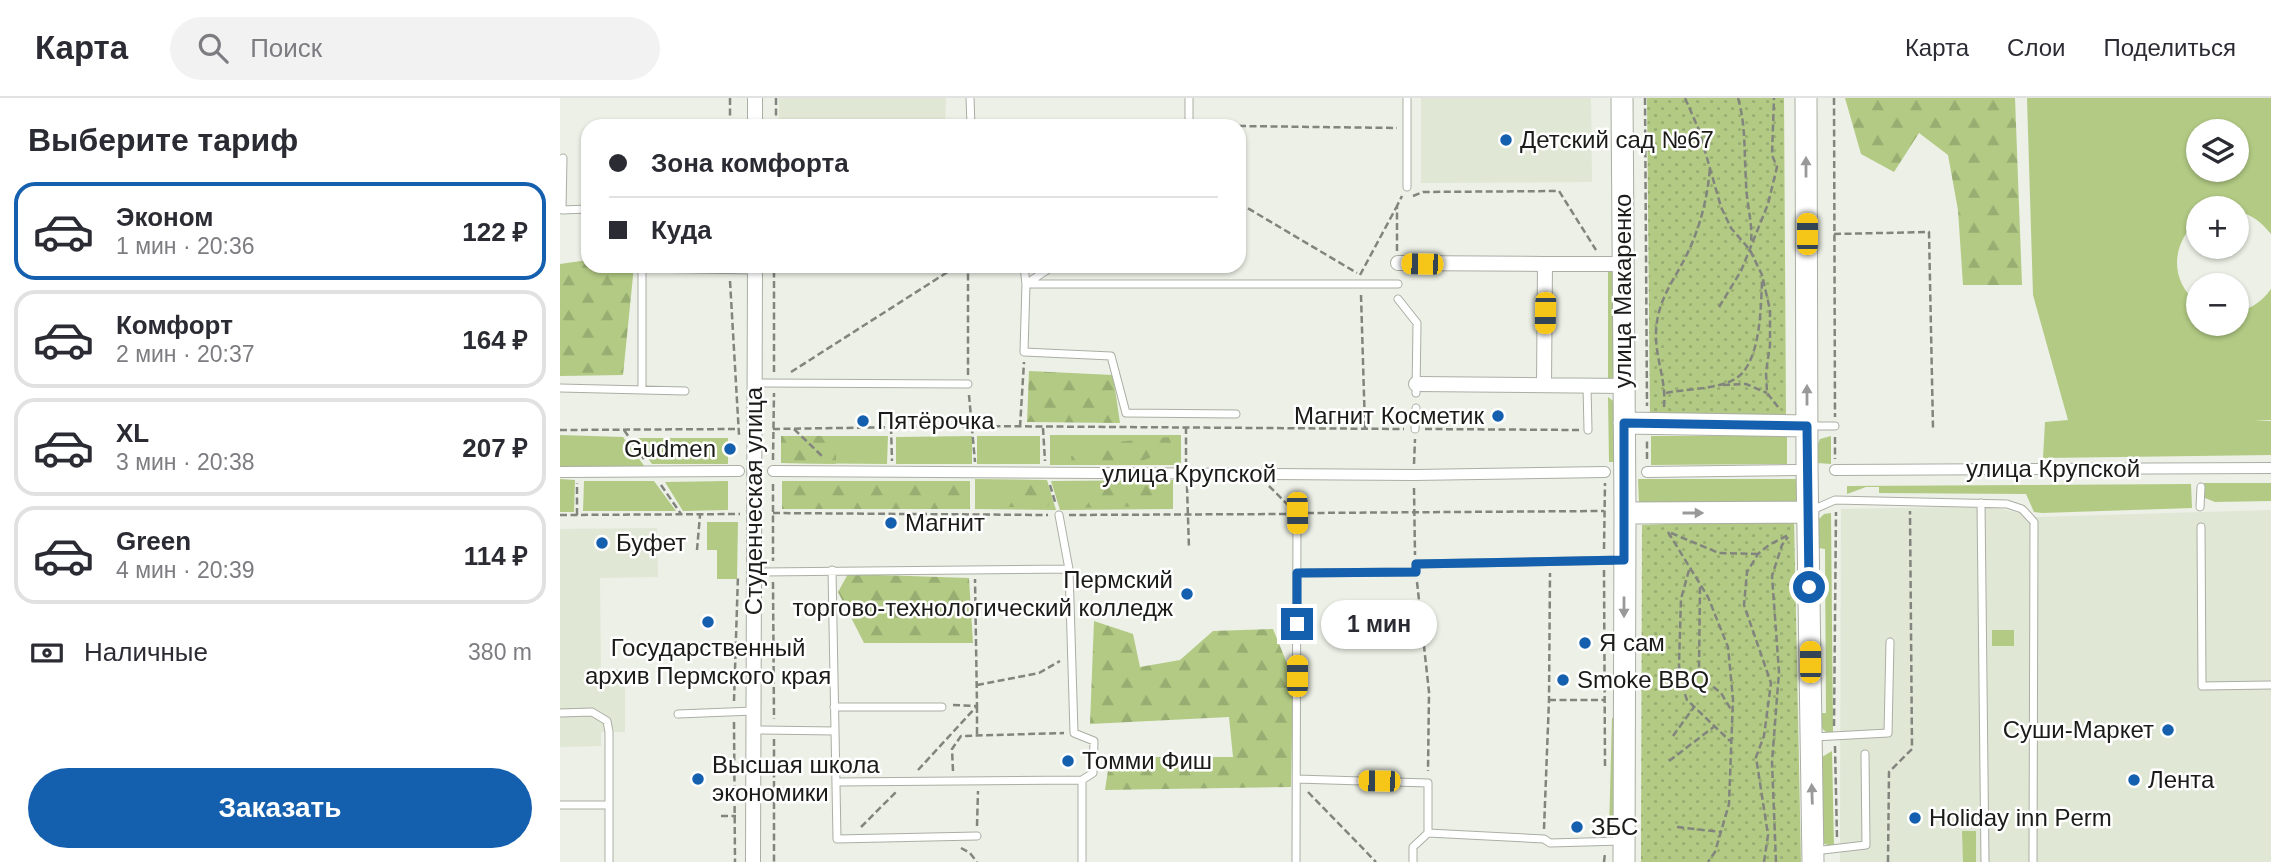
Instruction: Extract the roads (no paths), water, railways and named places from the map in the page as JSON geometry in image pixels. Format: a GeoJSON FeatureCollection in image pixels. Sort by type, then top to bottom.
{"type":"FeatureCollection","features":[{"type":"Feature","properties":{"kind":"main road","name":"улица Макаренко"},"geometry":{"type":"LineString","coordinates":[[1622,98],[1614,264],[1624,386],[1624,423],[1615,512],[1614,841],[1623,862]]}},
{"type":"Feature","properties":{"kind":"main road"},"geometry":{"type":"LineString","coordinates":[[1806,98],[1807,426],[1800,512],[1813,857]]}},
{"type":"Feature","properties":{"kind":"main road"},"geometry":{"type":"LineString","coordinates":[[1624,423],[1807,426]]}},
{"type":"Feature","properties":{"kind":"main road"},"geometry":{"type":"LineString","coordinates":[[1615,512],[1800,512]]}},
{"type":"Feature","properties":{"kind":"street"},"geometry":{"type":"LineString","coordinates":[[755,98],[755,119]]}},
{"type":"Feature","properties":{"kind":"street"},"geometry":{"type":"LineString","coordinates":[[1398,263],[1614,264]]}},
{"type":"Feature","properties":{"kind":"street"},"geometry":{"type":"LineString","coordinates":[[1544,386],[1545,264]]}},
{"type":"Feature","properties":{"kind":"street","name":"Студенческая улица"},"geometry":{"type":"LineString","coordinates":[[753,862],[755,273]]}},
{"type":"Feature","properties":{"kind":"street"},"geometry":{"type":"LineString","coordinates":[[1416,389],[1624,386]]}},
{"type":"Feature","properties":{"kind":"street","name":"улица Крупской"},"geometry":{"type":"LineString","coordinates":[[1835,470],[2271,468]]}},
{"type":"Feature","properties":{"kind":"street"},"geometry":{"type":"LineString","coordinates":[[1647,472],[1796,470]]}},
{"type":"Feature","properties":{"kind":"street"},"geometry":{"type":"LineString","coordinates":[[560,472],[739,471]]}},
{"type":"Feature","properties":{"kind":"street","name":"улица Крупской"},"geometry":{"type":"LineString","coordinates":[[773,471],[1257,474],[1605,472]]}},
{"type":"Feature","properties":{"kind":"lane"},"geometry":{"type":"LineString","coordinates":[[970,98],[971,119]]}},
{"type":"Feature","properties":{"kind":"lane"},"geometry":{"type":"LineString","coordinates":[[1189,98],[1189,119]]}},
{"type":"Feature","properties":{"kind":"lane"},"geometry":{"type":"LineString","coordinates":[[1407,98],[1407,187]]}},
{"type":"Feature","properties":{"kind":"lane"},"geometry":{"type":"LineString","coordinates":[[563,158],[562,210],[581,209]]}},
{"type":"Feature","properties":{"kind":"lane"},"geometry":{"type":"LineString","coordinates":[[642,273],[642,390]]}},
{"type":"Feature","properties":{"kind":"lane"},"geometry":{"type":"LineString","coordinates":[[1025,273],[1024,352],[1111,356],[1126,413],[1236,414]]}},
{"type":"Feature","properties":{"kind":"lane"},"geometry":{"type":"LineString","coordinates":[[1026,284],[1042,273]]}},
{"type":"Feature","properties":{"kind":"lane"},"geometry":{"type":"LineString","coordinates":[[1026,284],[1398,284]]}},
{"type":"Feature","properties":{"kind":"lane"},"geometry":{"type":"LineString","coordinates":[[1398,299],[1417,323],[1416,389]]}},
{"type":"Feature","properties":{"kind":"lane"},"geometry":{"type":"LineString","coordinates":[[754,383],[968,384]]}},
{"type":"Feature","properties":{"kind":"lane"},"geometry":{"type":"LineString","coordinates":[[1587,386],[1588,430]]}},
{"type":"Feature","properties":{"kind":"lane"},"geometry":{"type":"LineString","coordinates":[[560,388],[685,391]]}},
{"type":"Feature","properties":{"kind":"lane"},"geometry":{"type":"LineString","coordinates":[[1415,429],[1416,408]]}},
{"type":"Feature","properties":{"kind":"lane"},"geometry":{"type":"LineString","coordinates":[[1807,426],[1835,426]]}},
{"type":"Feature","properties":{"kind":"lane"},"geometry":{"type":"LineString","coordinates":[[2200,487],[2200,507]]}},
{"type":"Feature","properties":{"kind":"lane"},"geometry":{"type":"LineString","coordinates":[[1800,512],[1835,500],[2007,504],[2022,509],[2034,522],[2033,862]]}},
{"type":"Feature","properties":{"kind":"lane"},"geometry":{"type":"LineString","coordinates":[[1981,503],[1985,862]]}},
{"type":"Feature","properties":{"kind":"lane"},"geometry":{"type":"LineString","coordinates":[[1296,862],[1297,513]]}},
{"type":"Feature","properties":{"kind":"lane"},"geometry":{"type":"LineString","coordinates":[[837,782],[1082,780],[1093,774],[1094,741],[1074,733],[1069,569],[1059,515]]}},
{"type":"Feature","properties":{"kind":"lane"},"geometry":{"type":"LineString","coordinates":[[2201,527],[2203,686],[2271,685]]}},
{"type":"Feature","properties":{"kind":"lane"},"geometry":{"type":"LineString","coordinates":[[1297,573],[1614,560]]}},
{"type":"Feature","properties":{"kind":"lane"},"geometry":{"type":"LineString","coordinates":[[754,572],[1069,569]]}},
{"type":"Feature","properties":{"kind":"lane"},"geometry":{"type":"LineString","coordinates":[[832,570],[836,839],[977,836]]}},
{"type":"Feature","properties":{"kind":"lane"},"geometry":{"type":"LineString","coordinates":[[1810,737],[1888,733],[1891,642]]}},
{"type":"Feature","properties":{"kind":"lane"},"geometry":{"type":"LineString","coordinates":[[834,707],[942,707]]}},
{"type":"Feature","properties":{"kind":"lane"},"geometry":{"type":"LineString","coordinates":[[678,714],[754,711]]}},
{"type":"Feature","properties":{"kind":"lane"},"geometry":{"type":"LineString","coordinates":[[560,713],[592,712],[607,721],[609,862]]}},
{"type":"Feature","properties":{"kind":"lane"},"geometry":{"type":"LineString","coordinates":[[754,730],[835,732]]}},
{"type":"Feature","properties":{"kind":"lane"},"geometry":{"type":"LineString","coordinates":[[1813,857],[1866,845],[1865,754]]}},
{"type":"Feature","properties":{"kind":"lane"},"geometry":{"type":"LineString","coordinates":[[1296,779],[1428,783],[1428,833]]}},
{"type":"Feature","properties":{"kind":"lane"},"geometry":{"type":"LineString","coordinates":[[1082,780],[1082,862]]}},
{"type":"Feature","properties":{"kind":"lane"},"geometry":{"type":"LineString","coordinates":[[560,805],[609,805]]}},
{"type":"Feature","properties":{"kind":"lane"},"geometry":{"type":"LineString","coordinates":[[1413,862],[1413,847],[1428,833],[1544,839],[1550,843],[1614,841]]}},
{"type":"Feature","properties":{"kind":"place","name":"Детский сад №67"},"geometry":{"type":"Point","coordinates":[1506,140]}},
{"type":"Feature","properties":{"kind":"place","name":"Магнит Косметик"},"geometry":{"type":"Point","coordinates":[1498,416]}},
{"type":"Feature","properties":{"kind":"place","name":"Пятёрочка"},"geometry":{"type":"Point","coordinates":[863,421]}},
{"type":"Feature","properties":{"kind":"place","name":"Gudmen"},"geometry":{"type":"Point","coordinates":[730,449]}},
{"type":"Feature","properties":{"kind":"place","name":"Магнит"},"geometry":{"type":"Point","coordinates":[891,523]}},
{"type":"Feature","properties":{"kind":"place","name":"Буфет"},"geometry":{"type":"Point","coordinates":[602,543]}},
{"type":"Feature","properties":{"kind":"place","name":"Пермский торгово-технологический колледж"},"geometry":{"type":"Point","coordinates":[1187,594]}},
{"type":"Feature","properties":{"kind":"place","name":"Государственный архив Пермского края"},"geometry":{"type":"Point","coordinates":[708,622]}},
{"type":"Feature","properties":{"kind":"place","name":"Я сам"},"geometry":{"type":"Point","coordinates":[1585,643]}},
{"type":"Feature","properties":{"kind":"place","name":"Smoke BBQ"},"geometry":{"type":"Point","coordinates":[1563,680]}},
{"type":"Feature","properties":{"kind":"place","name":"Суши-Маркет"},"geometry":{"type":"Point","coordinates":[2168,730]}},
{"type":"Feature","properties":{"kind":"place","name":"Томми Фиш"},"geometry":{"type":"Point","coordinates":[1068,761]}},
{"type":"Feature","properties":{"kind":"place","name":"Высшая школа экономики"},"geometry":{"type":"Point","coordinates":[698,779]}},
{"type":"Feature","properties":{"kind":"place","name":"Лента"},"geometry":{"type":"Point","coordinates":[2134,780]}},
{"type":"Feature","properties":{"kind":"place","name":"Holiday inn Perm"},"geometry":{"type":"Point","coordinates":[1915,818]}},
{"type":"Feature","properties":{"kind":"place","name":"ЗБС"},"geometry":{"type":"Point","coordinates":[1577,827]}}]}
